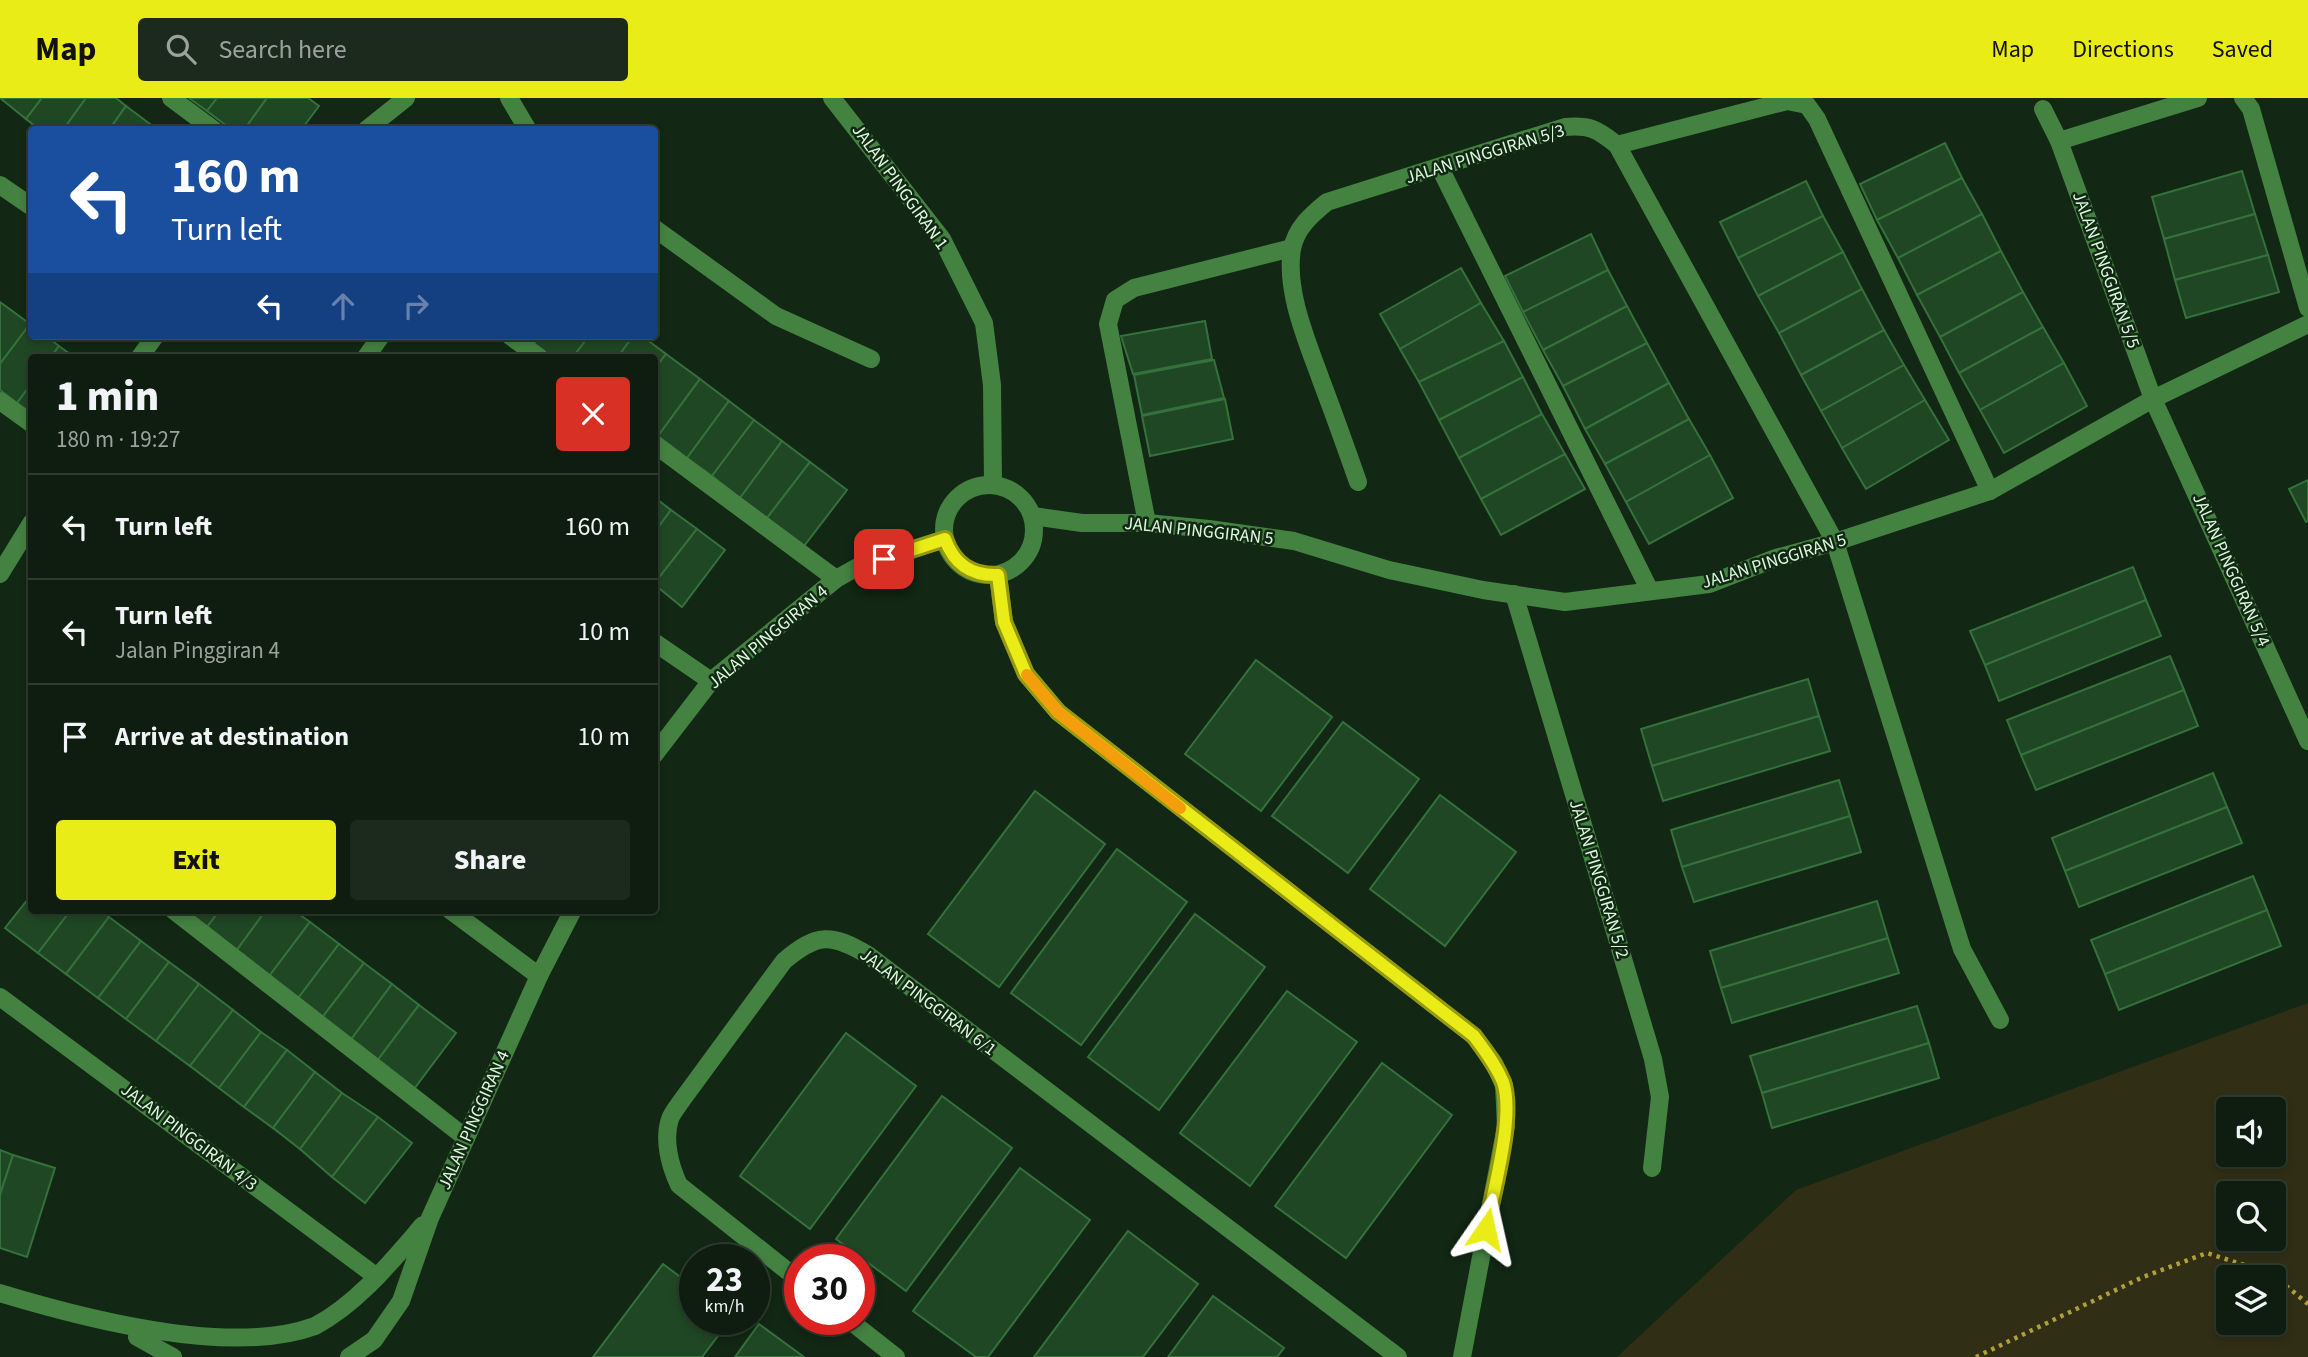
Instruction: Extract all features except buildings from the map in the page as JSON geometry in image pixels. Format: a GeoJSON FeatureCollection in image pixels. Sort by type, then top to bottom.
{"type":"FeatureCollection","features":[{"type":"Feature","properties":{"kind":"street"},"geometry":{"type":"LineString","coordinates":[[171,98],[209,126]]}},
{"type":"Feature","properties":{"kind":"street"},"geometry":{"type":"LineString","coordinates":[[371,126],[406,98]]}},
{"type":"Feature","properties":{"kind":"street"},"geometry":{"type":"LineString","coordinates":[[509,98],[526,126]]}},
{"type":"Feature","properties":{"kind":"street","name":"JALAN PINGGIRAN 1"},"geometry":{"type":"LineString","coordinates":[[832,98],[942,239],[984,323],[992,385],[993,485]]}},
{"type":"Feature","properties":{"kind":"street"},"geometry":{"type":"LineString","coordinates":[[2059,141],[2198,98]]}},
{"type":"Feature","properties":{"kind":"street"},"geometry":{"type":"LineString","coordinates":[[2243,98],[2250,108],[2308,308]]}},
{"type":"Feature","properties":{"kind":"street"},"geometry":{"type":"LineString","coordinates":[[1617,145],[1787,101],[1807,105],[1817,119],[1990,491]]}},
{"type":"Feature","properties":{"kind":"street","name":"JALAN PINGGIRAN 5/5"},"geometry":{"type":"LineString","coordinates":[[2043,110],[2059,141],[2154,399]]}},
{"type":"Feature","properties":{"kind":"street","name":"JALAN PINGGIRAN 5/3"},"geometry":{"type":"LineString","coordinates":[[1292,248],[1298,231],[1327,202],[1565,127],[1586,125],[1603,134],[1617,145],[1835,542]]}},
{"type":"Feature","properties":{"kind":"street"},"geometry":{"type":"LineString","coordinates":[[1440,168],[1650,591]]}},
{"type":"Feature","properties":{"kind":"street"},"geometry":{"type":"LineString","coordinates":[[0,185],[28,204]]}},
{"type":"Feature","properties":{"kind":"street"},"geometry":{"type":"LineString","coordinates":[[658,232],[776,316],[871,359]]}},
{"type":"Feature","properties":{"kind":"street"},"geometry":{"type":"LineString","coordinates":[[1147,523],[1108,324],[1115,300],[1134,288],[1292,248],[1291,270],[1299,318],[1359,482]]}},
{"type":"Feature","properties":{"kind":"street","name":"JALAN PINGGIRAN 5"},"geometry":{"type":"LineString","coordinates":[[1033,516],[1082,523],[1147,523],[1294,541],[1389,570],[1565,602],[1709,584],[1776,558],[1835,542],[1990,491],[2154,399],[2308,324]]}},
{"type":"Feature","properties":{"kind":"street"},"geometry":{"type":"LineString","coordinates":[[515,340],[534,354]]}},
{"type":"Feature","properties":{"kind":"street","name":"JALAN PINGGIRAN 5/4"},"geometry":{"type":"LineString","coordinates":[[2154,399],[2308,741]]}},
{"type":"Feature","properties":{"kind":"street"},"geometry":{"type":"LineString","coordinates":[[0,401],[28,421]]}},
{"type":"Feature","properties":{"kind":"street"},"geometry":{"type":"LineString","coordinates":[[658,447],[836,579]]}},
{"type":"Feature","properties":{"kind":"street"},"geometry":{"type":"LineString","coordinates":[[993,485],[1006,488],[1027,504],[1033,516],[1034,542],[1020,564],[998,575],[984,575],[959,564],[950,552],[945,539],[947,512],[955,500],[966,491],[993,485]]}},
{"type":"Feature","properties":{"kind":"street"},"geometry":{"type":"LineString","coordinates":[[0,573],[28,528]]}},
{"type":"Feature","properties":{"kind":"street","name":"JALAN PINGGIRAN 4"},"geometry":{"type":"LineString","coordinates":[[658,750],[711,681],[836,579],[861,565],[945,539]]}},
{"type":"Feature","properties":{"kind":"street"},"geometry":{"type":"LineString","coordinates":[[1835,542],[1962,949],[2000,1020]]}},
{"type":"Feature","properties":{"kind":"street"},"geometry":{"type":"LineString","coordinates":[[998,575],[1004,622],[1026,674],[1058,712],[1474,1036],[1494,1063],[1504,1085],[1506,1126],[1462,1357]]}},
{"type":"Feature","properties":{"kind":"street","name":"JALAN PINGGIRAN 5/2"},"geometry":{"type":"LineString","coordinates":[[1514,594],[1653,1059],[1660,1097],[1652,1168]]}},
{"type":"Feature","properties":{"kind":"street"},"geometry":{"type":"LineString","coordinates":[[658,645],[711,681]]}},
{"type":"Feature","properties":{"kind":"street"},"geometry":{"type":"LineString","coordinates":[[178,914],[466,1138]]}},
{"type":"Feature","properties":{"kind":"street"},"geometry":{"type":"LineString","coordinates":[[455,914],[538,976]]}},
{"type":"Feature","properties":{"kind":"street","name":"JALAN PINGGIRAN 4"},"geometry":{"type":"LineString","coordinates":[[349,1357],[374,1340],[401,1301],[430,1218],[538,976],[571,914]]}},
{"type":"Feature","properties":{"kind":"street","name":"JALAN PINGGIRAN 6/1"},"geometry":{"type":"LineString","coordinates":[[784,1268],[679,1185],[670,1166],[667,1143],[670,1120],[784,961],[802,946],[822,939],[845,942],[867,955],[1398,1357]]}},
{"type":"Feature","properties":{"kind":"street","name":"JALAN PINGGIRAN 4/3"},"geometry":{"type":"LineString","coordinates":[[0,997],[377,1277]]}},
{"type":"Feature","properties":{"kind":"street","name":"JALAN PINGGIRAN 4"},"geometry":{"type":"LineString","coordinates":[[0,1293],[125,1330],[210,1343],[275,1341],[315,1326],[377,1277],[430,1218]]}},
{"type":"Feature","properties":{"kind":"street","name":"JALAN PINGGIRAN 4"},"geometry":{"type":"LineString","coordinates":[[125,1330],[173,1357]]}},
{"type":"Feature","properties":{"kind":"street"},"geometry":{"type":"LineString","coordinates":[[868,1335],[896,1357]]}},
{"type":"Feature","properties":{"kind":"path"},"geometry":{"type":"LineString","coordinates":[[1976,1357],[2143,1277],[2207,1253],[2272,1274],[2308,1304]]}},
{"type":"Feature","properties":{"kind":"shaded area"},"geometry":{"type":"Polygon","coordinates":[[[2308,1003],[2308,1357],[1617,1357],[1796,1190],[2308,1003]]]}},
{"type":"Feature","properties":{"kind":"slow traffic"},"geometry":{"type":"LineString","coordinates":[[1027,675],[1058,712],[1180,808]]}},
{"type":"Feature","properties":{"kind":"route"},"geometry":{"type":"LineString","coordinates":[[884,559],[945,539],[959,564],[984,575],[998,575],[1004,622],[1026,674],[1058,712],[1474,1036],[1494,1063],[1504,1085],[1506,1126],[1486,1229]]}}]}
